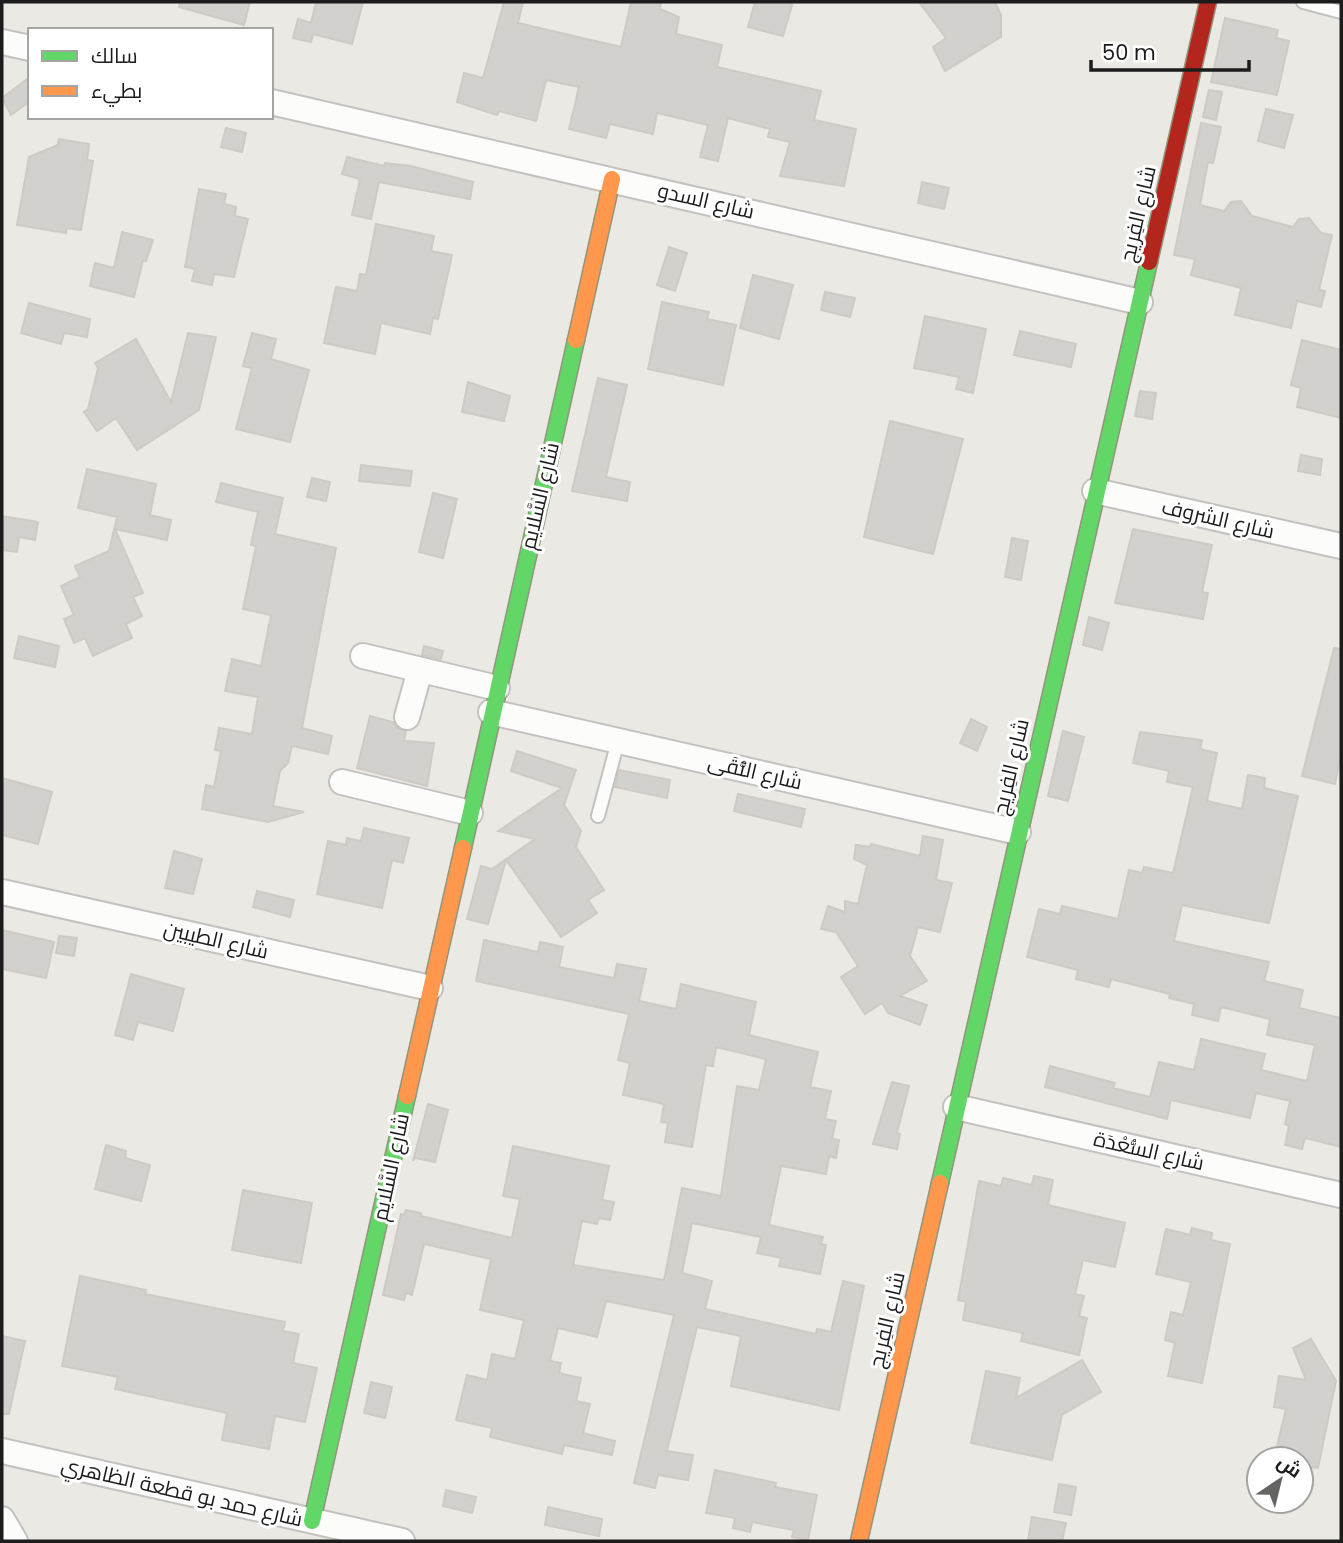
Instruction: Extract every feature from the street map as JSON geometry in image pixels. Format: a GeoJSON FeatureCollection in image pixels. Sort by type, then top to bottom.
{"type":"FeatureCollection","features":[{"type":"Feature","properties":{"kind":"street","name":"شارع الفِريج"},"geometry":{"type":"LineString","coordinates":[[859,1541],[1208,2]]}},
{"type":"Feature","properties":{"kind":"street"},"geometry":{"type":"LineString","coordinates":[[2,42],[28,48]]}},
{"type":"Feature","properties":{"kind":"street","name":"شارع السدو"},"geometry":{"type":"LineString","coordinates":[[273,102],[1140,302]]}},
{"type":"Feature","properties":{"kind":"street","name":"شارع السَّلايم"},"geometry":{"type":"LineString","coordinates":[[312,1521],[612,179]]}},
{"type":"Feature","properties":{"kind":"street","name":"شارع الشروف"},"geometry":{"type":"LineString","coordinates":[[1095,491],[1341,546]]}},
{"type":"Feature","properties":{"kind":"street"},"geometry":{"type":"LineString","coordinates":[[363,656],[497,688]]}},
{"type":"Feature","properties":{"kind":"street"},"geometry":{"type":"LineString","coordinates":[[407,717],[420,670]]}},
{"type":"Feature","properties":{"kind":"street","name":"شارع التُّقَى"},"geometry":{"type":"LineString","coordinates":[[491,712],[1018,832]]}},
{"type":"Feature","properties":{"kind":"street"},"geometry":{"type":"LineString","coordinates":[[342,782],[470,813]]}},
{"type":"Feature","properties":{"kind":"street","name":"شارع الطيبين"},"geometry":{"type":"LineString","coordinates":[[2,892],[430,988]]}},
{"type":"Feature","properties":{"kind":"street","name":"شارع السُّعْدَة"},"geometry":{"type":"LineString","coordinates":[[956,1107],[1341,1195]]}},
{"type":"Feature","properties":{"kind":"street","name":"شارع حمد بو قطعة الظاهري"},"geometry":{"type":"LineString","coordinates":[[2,1454],[402,1541]]}},
{"type":"Feature","properties":{"kind":"street"},"geometry":{"type":"LineString","coordinates":[[2,1519],[15,1541]]}},
{"type":"Feature","properties":{"kind":"lane"},"geometry":{"type":"LineString","coordinates":[[1303,2],[1341,12]]}},
{"type":"Feature","properties":{"kind":"lane"},"geometry":{"type":"LineString","coordinates":[[598,816],[618,741]]}},
{"type":"Feature","properties":{"kind":"building"},"geometry":{"type":"Polygon","coordinates":[[[180,2],[250,2],[244,25],[179,7],[180,2]]]}},
{"type":"Feature","properties":{"kind":"building"},"geometry":{"type":"Polygon","coordinates":[[[316,2],[363,2],[352,44],[313,34],[311,42],[293,38],[298,19],[311,23],[316,2]]]}},
{"type":"Feature","properties":{"kind":"building"},"geometry":{"type":"Polygon","coordinates":[[[504,2],[523,2],[518,23],[621,47],[631,2],[661,2],[660,9],[679,17],[676,34],[722,45],[717,67],[821,91],[814,120],[856,129],[844,186],[780,176],[790,142],[768,137],[770,129],[728,118],[718,161],[700,157],[708,125],[657,113],[653,134],[610,124],[606,138],[569,129],[579,87],[546,80],[536,121],[499,111],[497,115],[457,102],[464,73],[483,78],[504,2]]]}},
{"type":"Feature","properties":{"kind":"building"},"geometry":{"type":"Polygon","coordinates":[[[755,2],[793,2],[783,36],[748,27],[755,2]]]}},
{"type":"Feature","properties":{"kind":"building"},"geometry":{"type":"Polygon","coordinates":[[[919,2],[995,2],[1001,15],[1001,37],[945,71],[933,47],[946,38],[919,2]]]}},
{"type":"Feature","properties":{"kind":"building"},"geometry":{"type":"Polygon","coordinates":[[[1225,18],[1278,30],[1276,38],[1289,41],[1277,95],[1211,82],[1225,18]]]}},
{"type":"Feature","properties":{"kind":"building"},"geometry":{"type":"Polygon","coordinates":[[[28,78],[28,102],[11,115],[2,98],[28,78]]]}},
{"type":"Feature","properties":{"kind":"building"},"geometry":{"type":"Polygon","coordinates":[[[1209,90],[1222,92],[1216,120],[1203,117],[1209,90]]]}},
{"type":"Feature","properties":{"kind":"building"},"geometry":{"type":"Polygon","coordinates":[[[1266,109],[1293,115],[1284,148],[1258,141],[1266,109]]]}},
{"type":"Feature","properties":{"kind":"building"},"geometry":{"type":"Polygon","coordinates":[[[1201,123],[1221,127],[1213,163],[1208,162],[1200,205],[1224,211],[1231,202],[1241,201],[1252,216],[1293,227],[1299,219],[1309,218],[1321,233],[1332,235],[1319,290],[1325,291],[1321,307],[1297,301],[1291,328],[1235,315],[1241,288],[1191,275],[1195,259],[1174,255],[1201,123]]]}},
{"type":"Feature","properties":{"kind":"building"},"geometry":{"type":"Polygon","coordinates":[[[226,128],[246,133],[242,152],[221,147],[226,128]]]}},
{"type":"Feature","properties":{"kind":"building"},"geometry":{"type":"Polygon","coordinates":[[[59,139],[89,144],[87,160],[93,161],[81,230],[67,228],[66,233],[17,225],[29,157],[58,145],[59,139]]]}},
{"type":"Feature","properties":{"kind":"building"},"geometry":{"type":"Polygon","coordinates":[[[347,157],[384,166],[385,163],[411,166],[473,182],[470,199],[379,182],[371,219],[352,215],[360,179],[342,174],[347,157]]]}},
{"type":"Feature","properties":{"kind":"building"},"geometry":{"type":"Polygon","coordinates":[[[922,182],[949,188],[944,209],[918,203],[922,182]]]}},
{"type":"Feature","properties":{"kind":"building"},"geometry":{"type":"Polygon","coordinates":[[[199,189],[226,194],[224,204],[236,207],[235,216],[248,219],[234,277],[214,274],[212,285],[192,281],[195,269],[185,267],[199,189]]]}},
{"type":"Feature","properties":{"kind":"building"},"geometry":{"type":"Polygon","coordinates":[[[376,224],[434,236],[431,251],[452,255],[438,319],[433,318],[430,334],[381,323],[375,354],[324,343],[336,287],[357,291],[360,274],[366,275],[376,224]]]}},
{"type":"Feature","properties":{"kind":"building"},"geometry":{"type":"Polygon","coordinates":[[[122,232],[153,240],[146,261],[143,260],[134,297],[90,286],[95,263],[114,268],[122,232]]]}},
{"type":"Feature","properties":{"kind":"building"},"geometry":{"type":"Polygon","coordinates":[[[669,247],[687,253],[675,291],[657,285],[669,247]]]}},
{"type":"Feature","properties":{"kind":"building"},"geometry":{"type":"Polygon","coordinates":[[[753,275],[793,285],[779,339],[740,328],[753,275]]]}},
{"type":"Feature","properties":{"kind":"building"},"geometry":{"type":"Polygon","coordinates":[[[825,292],[855,298],[850,317],[821,310],[825,292]]]}},
{"type":"Feature","properties":{"kind":"building"},"geometry":{"type":"Polygon","coordinates":[[[662,302],[709,312],[707,319],[736,325],[723,385],[648,369],[662,302]]]}},
{"type":"Feature","properties":{"kind":"building"},"geometry":{"type":"Polygon","coordinates":[[[29,303],[90,319],[87,337],[64,333],[61,344],[21,333],[29,303]]]}},
{"type":"Feature","properties":{"kind":"building"},"geometry":{"type":"Polygon","coordinates":[[[925,316],[986,329],[973,393],[956,389],[959,377],[914,368],[925,316]]]}},
{"type":"Feature","properties":{"kind":"building"},"geometry":{"type":"Polygon","coordinates":[[[1020,331],[1076,344],[1071,367],[1014,355],[1020,331]]]}},
{"type":"Feature","properties":{"kind":"building"},"geometry":{"type":"Polygon","coordinates":[[[188,333],[216,337],[199,410],[137,450],[116,418],[97,431],[84,412],[88,409],[98,368],[95,363],[136,339],[171,402],[188,333]]]}},
{"type":"Feature","properties":{"kind":"building"},"geometry":{"type":"Polygon","coordinates":[[[252,333],[276,339],[271,359],[309,370],[290,442],[236,429],[252,368],[243,366],[252,333]]]}},
{"type":"Feature","properties":{"kind":"building"},"geometry":{"type":"Polygon","coordinates":[[[1302,340],[1341,350],[1341,418],[1297,407],[1301,388],[1291,385],[1302,340]]]}},
{"type":"Feature","properties":{"kind":"building"},"geometry":{"type":"Polygon","coordinates":[[[598,378],[627,385],[606,477],[630,482],[627,501],[572,491],[598,378]]]}},
{"type":"Feature","properties":{"kind":"building"},"geometry":{"type":"Polygon","coordinates":[[[468,382],[510,396],[504,421],[462,412],[468,382]]]}},
{"type":"Feature","properties":{"kind":"building"},"geometry":{"type":"Polygon","coordinates":[[[1140,391],[1156,393],[1152,419],[1135,416],[1140,391]]]}},
{"type":"Feature","properties":{"kind":"building"},"geometry":{"type":"Polygon","coordinates":[[[890,421],[963,439],[933,554],[864,537],[890,421]]]}},
{"type":"Feature","properties":{"kind":"building"},"geometry":{"type":"Polygon","coordinates":[[[1301,455],[1322,459],[1320,475],[1298,471],[1301,455]]]}},
{"type":"Feature","properties":{"kind":"building"},"geometry":{"type":"Polygon","coordinates":[[[361,465],[412,471],[410,486],[359,481],[361,465]]]}},
{"type":"Feature","properties":{"kind":"building"},"geometry":{"type":"Polygon","coordinates":[[[87,469],[156,484],[150,515],[171,520],[167,540],[115,529],[143,593],[133,597],[142,616],[126,624],[132,638],[93,656],[85,638],[74,643],[64,619],[74,615],[61,586],[80,577],[75,566],[109,551],[117,517],[78,508],[87,469]]]}},
{"type":"Feature","properties":{"kind":"building"},"geometry":{"type":"Polygon","coordinates":[[[312,478],[330,482],[326,501],[307,497],[312,478]]]}},
{"type":"Feature","properties":{"kind":"building"},"geometry":{"type":"Polygon","coordinates":[[[221,483],[283,498],[275,534],[336,548],[302,728],[332,736],[328,754],[292,746],[288,763],[280,771],[273,806],[304,812],[268,822],[202,809],[206,785],[214,787],[221,751],[215,750],[219,728],[252,734],[258,697],[225,691],[232,659],[261,666],[271,615],[243,609],[256,546],[251,545],[258,512],[216,502],[221,483]]]}},
{"type":"Feature","properties":{"kind":"building"},"geometry":{"type":"Polygon","coordinates":[[[433,493],[457,499],[443,558],[419,552],[433,493]]]}},
{"type":"Feature","properties":{"kind":"building"},"geometry":{"type":"Polygon","coordinates":[[[2,516],[38,522],[35,540],[19,537],[17,552],[2,550],[2,516]]]}},
{"type":"Feature","properties":{"kind":"building"},"geometry":{"type":"Polygon","coordinates":[[[1133,529],[1212,545],[1202,592],[1208,593],[1203,619],[1115,603],[1133,529]]]}},
{"type":"Feature","properties":{"kind":"building"},"geometry":{"type":"Polygon","coordinates":[[[1012,538],[1028,541],[1021,580],[1005,577],[1012,538]]]}},
{"type":"Feature","properties":{"kind":"building"},"geometry":{"type":"Polygon","coordinates":[[[1089,617],[1109,623],[1102,650],[1083,645],[1089,617]]]}},
{"type":"Feature","properties":{"kind":"building"},"geometry":{"type":"Polygon","coordinates":[[[19,636],[59,646],[55,667],[14,658],[19,636]]]}},
{"type":"Feature","properties":{"kind":"building"},"geometry":{"type":"Polygon","coordinates":[[[424,646],[443,651],[441,659],[422,655],[424,646]]]}},
{"type":"Feature","properties":{"kind":"building"},"geometry":{"type":"Polygon","coordinates":[[[1334,648],[1341,649],[1341,755],[1335,784],[1302,776],[1334,648]]]}},
{"type":"Feature","properties":{"kind":"building"},"geometry":{"type":"Polygon","coordinates":[[[370,716],[393,722],[397,728],[406,731],[404,741],[434,743],[427,786],[357,768],[370,716]]]}},
{"type":"Feature","properties":{"kind":"building"},"geometry":{"type":"Polygon","coordinates":[[[971,719],[987,727],[977,751],[960,743],[971,719]]]}},
{"type":"Feature","properties":{"kind":"building"},"geometry":{"type":"Polygon","coordinates":[[[1063,731],[1084,737],[1068,801],[1048,796],[1063,731]]]}},
{"type":"Feature","properties":{"kind":"building"},"geometry":{"type":"Polygon","coordinates":[[[1140,732],[1202,740],[1200,749],[1217,753],[1207,801],[1242,809],[1248,775],[1265,778],[1264,788],[1298,796],[1269,923],[1182,905],[1174,941],[1269,962],[1264,981],[1303,990],[1299,1008],[1341,1018],[1341,1147],[1305,1138],[1302,1149],[1285,1145],[1289,1126],[1285,1124],[1290,1101],[1256,1093],[1250,1118],[1171,1100],[1167,1119],[1045,1087],[1050,1066],[1115,1083],[1113,1088],[1150,1097],[1159,1062],[1194,1070],[1201,1039],[1265,1054],[1261,1070],[1307,1081],[1315,1045],[1267,1035],[1270,1019],[1221,1007],[1218,1021],[1192,1015],[1194,1004],[1169,998],[1170,994],[1111,979],[1109,987],[1076,979],[1078,970],[1027,957],[1039,909],[1060,914],[1062,906],[1118,919],[1129,870],[1142,873],[1144,867],[1173,873],[1193,787],[1167,782],[1169,771],[1133,763],[1140,732]]]}},
{"type":"Feature","properties":{"kind":"building"},"geometry":{"type":"Polygon","coordinates":[[[517,751],[576,770],[564,805],[581,831],[576,847],[604,890],[588,900],[597,913],[561,937],[506,860],[488,924],[467,919],[481,866],[492,869],[535,839],[498,831],[562,788],[511,771],[517,751]]]}},
{"type":"Feature","properties":{"kind":"building"},"geometry":{"type":"Polygon","coordinates":[[[619,770],[670,780],[667,798],[615,787],[619,770]]]}},
{"type":"Feature","properties":{"kind":"building"},"geometry":{"type":"Polygon","coordinates":[[[2,778],[52,792],[38,844],[2,835],[2,778]]]}},
{"type":"Feature","properties":{"kind":"building"},"geometry":{"type":"Polygon","coordinates":[[[738,794],[805,809],[801,827],[734,811],[738,794]]]}},
{"type":"Feature","properties":{"kind":"building"},"geometry":{"type":"Polygon","coordinates":[[[364,828],[409,838],[403,863],[392,860],[382,908],[317,894],[328,841],[346,845],[347,838],[361,841],[364,828]]]}},
{"type":"Feature","properties":{"kind":"building"},"geometry":{"type":"Polygon","coordinates":[[[923,836],[943,840],[936,880],[952,883],[940,932],[918,927],[910,956],[927,981],[900,996],[927,1005],[920,1025],[888,1013],[882,1003],[865,1014],[841,977],[858,966],[836,932],[821,929],[828,906],[845,912],[845,901],[858,904],[867,865],[854,859],[856,845],[870,847],[871,844],[920,856],[923,836]]]}},
{"type":"Feature","properties":{"kind":"building"},"geometry":{"type":"Polygon","coordinates":[[[174,851],[202,859],[193,894],[165,888],[174,851]]]}},
{"type":"Feature","properties":{"kind":"building"},"geometry":{"type":"Polygon","coordinates":[[[257,891],[294,900],[290,917],[253,907],[257,891]]]}},
{"type":"Feature","properties":{"kind":"building"},"geometry":{"type":"Polygon","coordinates":[[[2,930],[54,942],[46,978],[2,969],[2,930]]]}},
{"type":"Feature","properties":{"kind":"building"},"geometry":{"type":"Polygon","coordinates":[[[59,936],[77,938],[74,956],[56,953],[59,936]]]}},
{"type":"Feature","properties":{"kind":"building"},"geometry":{"type":"Polygon","coordinates":[[[484,940],[538,952],[540,942],[563,947],[559,967],[614,978],[617,964],[646,969],[639,1001],[676,1009],[681,984],[756,1002],[749,1035],[818,1052],[810,1087],[831,1091],[825,1119],[836,1121],[832,1139],[839,1140],[836,1158],[829,1156],[826,1174],[781,1166],[769,1225],[823,1237],[821,1244],[826,1245],[820,1274],[779,1266],[781,1258],[757,1253],[761,1237],[692,1223],[682,1273],[712,1281],[705,1309],[816,1334],[817,1329],[831,1332],[843,1281],[864,1286],[839,1410],[731,1386],[741,1336],[697,1327],[667,1451],[693,1455],[688,1480],[658,1475],[655,1488],[634,1483],[674,1315],[606,1301],[597,1337],[558,1328],[550,1361],[561,1363],[559,1373],[581,1378],[576,1401],[590,1404],[583,1433],[615,1441],[612,1455],[564,1445],[562,1454],[490,1437],[492,1428],[456,1420],[467,1375],[487,1380],[492,1354],[515,1359],[524,1320],[480,1310],[491,1259],[424,1244],[412,1295],[406,1293],[404,1300],[383,1295],[401,1214],[404,1215],[406,1210],[421,1213],[421,1216],[512,1238],[520,1199],[503,1196],[513,1146],[609,1166],[602,1200],[614,1202],[610,1220],[599,1218],[597,1224],[582,1221],[573,1265],[664,1280],[682,1188],[721,1196],[737,1086],[759,1090],[766,1059],[716,1047],[713,1066],[706,1065],[692,1147],[665,1142],[668,1123],[661,1122],[664,1104],[623,1095],[630,1063],[618,1060],[629,1014],[476,981],[484,940]]]}},
{"type":"Feature","properties":{"kind":"building"},"geometry":{"type":"Polygon","coordinates":[[[131,974],[184,989],[173,1031],[138,1022],[133,1040],[115,1035],[131,974]]]}},
{"type":"Feature","properties":{"kind":"building"},"geometry":{"type":"Polygon","coordinates":[[[892,1082],[909,1086],[897,1133],[900,1134],[897,1149],[873,1144],[892,1082]]]}},
{"type":"Feature","properties":{"kind":"building"},"geometry":{"type":"Polygon","coordinates":[[[428,1104],[448,1110],[435,1162],[415,1158],[413,1161],[428,1104]]]}},
{"type":"Feature","properties":{"kind":"building"},"geometry":{"type":"Polygon","coordinates":[[[106,1145],[126,1151],[125,1158],[150,1165],[141,1201],[95,1189],[106,1145]]]}},
{"type":"Feature","properties":{"kind":"building"},"geometry":{"type":"Polygon","coordinates":[[[1034,1176],[1053,1180],[1048,1205],[1125,1223],[1115,1267],[1083,1260],[1075,1294],[1084,1296],[1079,1316],[1087,1318],[1079,1355],[1021,1341],[1023,1333],[963,1320],[966,1302],[958,1300],[979,1181],[1001,1186],[1003,1178],[1032,1185],[1034,1176]]]}},
{"type":"Feature","properties":{"kind":"building"},"geometry":{"type":"Polygon","coordinates":[[[243,1190],[312,1203],[301,1263],[232,1250],[243,1190]]]}},
{"type":"Feature","properties":{"kind":"building"},"geometry":{"type":"Polygon","coordinates":[[[1192,1228],[1212,1233],[1211,1240],[1230,1244],[1202,1383],[1168,1376],[1175,1343],[1165,1340],[1171,1312],[1183,1315],[1191,1282],[1156,1274],[1166,1229],[1190,1235],[1192,1228]]]}},
{"type":"Feature","properties":{"kind":"building"},"geometry":{"type":"Polygon","coordinates":[[[80,1276],[146,1290],[145,1294],[285,1322],[283,1331],[299,1334],[293,1363],[317,1368],[305,1422],[275,1416],[269,1449],[222,1440],[227,1413],[115,1389],[118,1377],[62,1366],[80,1276]]]}},
{"type":"Feature","properties":{"kind":"building"},"geometry":{"type":"Polygon","coordinates":[[[2,1336],[25,1341],[9,1414],[2,1414],[2,1336]]]}},
{"type":"Feature","properties":{"kind":"building"},"geometry":{"type":"Polygon","coordinates":[[[1311,1339],[1336,1381],[1318,1468],[1315,1468],[1315,1445],[1277,1445],[1286,1409],[1274,1407],[1279,1376],[1306,1380],[1293,1348],[1311,1339]]]}},
{"type":"Feature","properties":{"kind":"building"},"geometry":{"type":"Polygon","coordinates":[[[1082,1360],[1101,1392],[1062,1415],[1052,1460],[971,1443],[986,1371],[1020,1378],[1016,1398],[1082,1360]]]}},
{"type":"Feature","properties":{"kind":"building"},"geometry":{"type":"Polygon","coordinates":[[[371,1382],[392,1387],[385,1418],[364,1413],[371,1382]]]}},
{"type":"Feature","properties":{"kind":"building"},"geometry":{"type":"Polygon","coordinates":[[[715,1470],[776,1483],[775,1487],[817,1495],[808,1540],[792,1537],[794,1530],[752,1522],[750,1532],[733,1528],[735,1518],[706,1513],[715,1470]]]}},
{"type":"Feature","properties":{"kind":"building"},"geometry":{"type":"Polygon","coordinates":[[[1059,1484],[1076,1487],[1071,1515],[1054,1512],[1059,1484]]]}},
{"type":"Feature","properties":{"kind":"building"},"geometry":{"type":"Polygon","coordinates":[[[446,1490],[476,1497],[472,1513],[443,1506],[446,1490]]]}},
{"type":"Feature","properties":{"kind":"building"},"geometry":{"type":"Polygon","coordinates":[[[548,1507],[602,1519],[599,1536],[545,1525],[548,1507]]]}},
{"type":"Feature","properties":{"kind":"building"},"geometry":{"type":"Polygon","coordinates":[[[1032,1517],[1066,1523],[1062,1541],[1028,1541],[1032,1517]]]}},
{"type":"Feature","properties":{"kind":"traffic: fast"},"geometry":{"type":"LineString","coordinates":[[940,1183],[1149,262]]}},
{"type":"Feature","properties":{"kind":"traffic: fast"},"geometry":{"type":"LineString","coordinates":[[463,848],[576,340]]}},
{"type":"Feature","properties":{"kind":"traffic: fast"},"geometry":{"type":"LineString","coordinates":[[312,1521],[407,1096]]}},
{"type":"Feature","properties":{"kind":"traffic: slow"},"geometry":{"type":"LineString","coordinates":[[576,340],[612,179]]}},
{"type":"Feature","properties":{"kind":"traffic: slow"},"geometry":{"type":"LineString","coordinates":[[407,1096],[463,848]]}},
{"type":"Feature","properties":{"kind":"traffic: slow"},"geometry":{"type":"LineString","coordinates":[[859,1541],[940,1183]]}},
{"type":"Feature","properties":{"kind":"traffic: jam"},"geometry":{"type":"LineString","coordinates":[[1149,262],[1208,2]]}}]}
